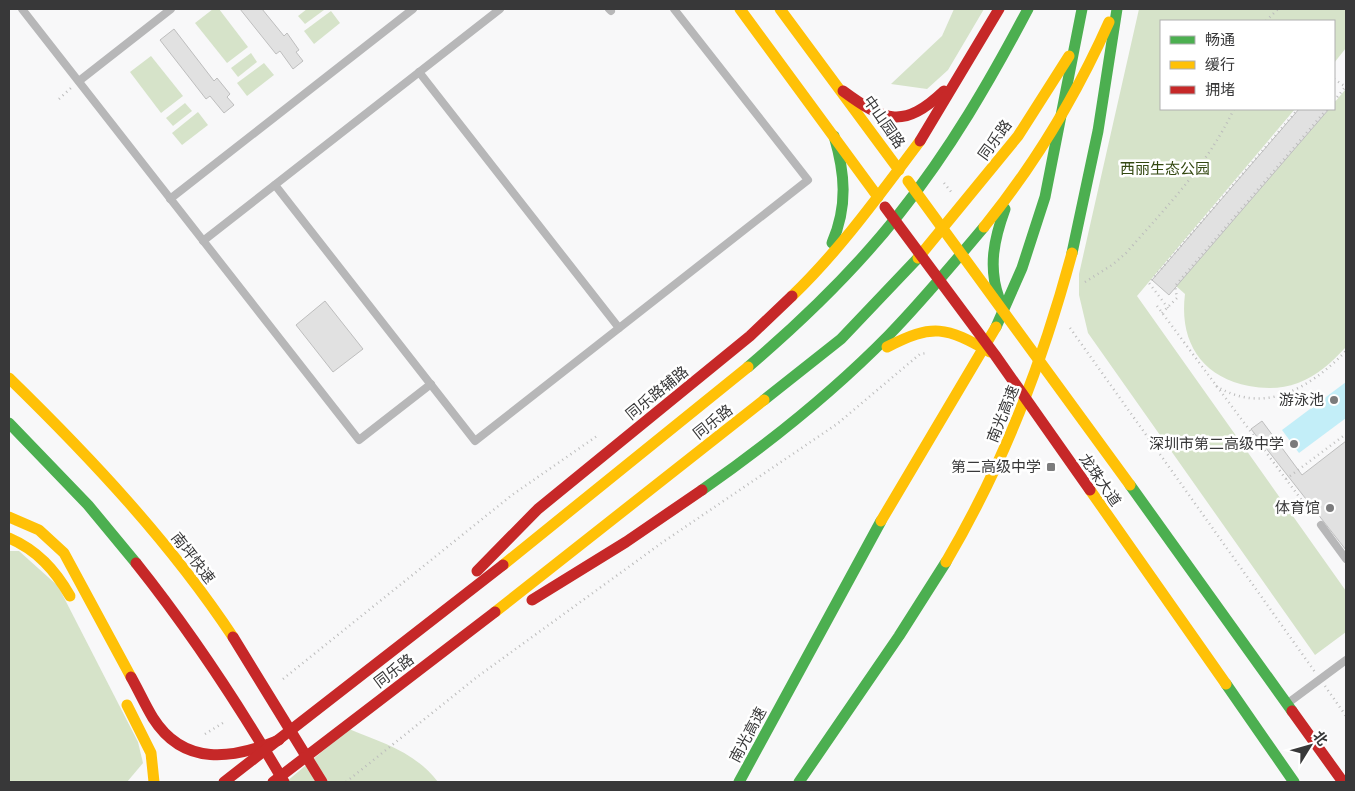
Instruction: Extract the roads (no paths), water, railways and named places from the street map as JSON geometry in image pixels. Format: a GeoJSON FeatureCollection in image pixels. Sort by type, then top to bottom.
{"type":"FeatureCollection","features":[{"type":"Feature","properties":{"kind":"main road"},"geometry":{"type":"LineString","coordinates":[[740,9],[878,197]]}},
{"type":"Feature","properties":{"kind":"main road","name":"中山园路"},"geometry":{"type":"LineString","coordinates":[[780,9],[843,90],[899,170],[962,254]]}},
{"type":"Feature","properties":{"kind":"main road","name":"同乐路辅路"},"geometry":{"type":"LineString","coordinates":[[422,628],[533,514],[725,357],[809,280],[878,197],[939,114],[998,9]]}},
{"type":"Feature","properties":{"kind":"main road","name":"同乐路"},"geometry":{"type":"LineString","coordinates":[[224,782],[526,547],[738,376],[828,293],[876,242],[908,204],[974,107],[1028,9]]}},
{"type":"Feature","properties":{"kind":"main road","name":"同乐路"},"geometry":{"type":"LineString","coordinates":[[273,782],[442,654],[841,339],[901,280],[1016,137],[1060,72],[1092,9]]}},
{"type":"Feature","properties":{"kind":"main road"},"geometry":{"type":"LineString","coordinates":[[442,654],[650,527],[862,362],[912,312],[962,254],[1045,147],[1070,106],[1116,9]]}},
{"type":"Feature","properties":{"kind":"main road","name":"南光高速"},"geometry":{"type":"LineString","coordinates":[[799,782],[939,574],[989,483],[1016,426],[1051,327],[1075,241],[1104,96],[1116,9]]}},
{"type":"Feature","properties":{"kind":"main road","name":"南光高速"},"geometry":{"type":"LineString","coordinates":[[739,782],[864,550],[992,336],[1025,262],[1037,226],[1056,149],[1081,12]]}},
{"type":"Feature","properties":{"kind":"main road"},"geometry":{"type":"LineString","coordinates":[[843,90],[874,113],[902,118],[930,105],[963,72]]}},
{"type":"Feature","properties":{"kind":"main road"},"geometry":{"type":"LineString","coordinates":[[809,280],[833,241],[842,219],[845,181],[834,136]]}},
{"type":"Feature","properties":{"kind":"main road"},"geometry":{"type":"LineString","coordinates":[[1012,191],[994,245],[993,276],[1003,308],[1019,333]]}},
{"type":"Feature","properties":{"kind":"main road","name":"龙珠大道"},"geometry":{"type":"LineString","coordinates":[[878,197],[940,278],[995,355],[1294,782]]}},
{"type":"Feature","properties":{"kind":"main road","name":"龙珠大道"},"geometry":{"type":"LineString","coordinates":[[962,254],[1343,782]]}},
{"type":"Feature","properties":{"kind":"main road"},"geometry":{"type":"LineString","coordinates":[[862,362],[907,336],[930,330],[951,332],[995,355]]}},
{"type":"Feature","properties":{"kind":"main road"},"geometry":{"type":"LineString","coordinates":[[725,357],[751,361],[771,374],[785,401]]}},
{"type":"Feature","properties":{"kind":"main road","name":"南坪快速"},"geometry":{"type":"LineString","coordinates":[[9,378],[111,482],[169,550],[254,669],[322,782]]}},
{"type":"Feature","properties":{"kind":"main road"},"geometry":{"type":"LineString","coordinates":[[9,423],[92,510],[141,568],[226,686],[284,782]]}},
{"type":"Feature","properties":{"kind":"main road"},"geometry":{"type":"LineString","coordinates":[[9,517],[39,528],[51,537],[64,552],[154,719],[166,734],[190,750],[206,757],[220,758],[257,749],[280,739]]}},
{"type":"Feature","properties":{"kind":"main road"},"geometry":{"type":"LineString","coordinates":[[9,538],[37,553],[52,567],[76,608]]}},
{"type":"Feature","properties":{"kind":"main road"},"geometry":{"type":"LineString","coordinates":[[120,692],[147,743],[153,763],[154,782]]}},
{"type":"Feature","properties":{"kind":"main road"},"geometry":{"type":"LineString","coordinates":[[280,782],[299,762]]}},
{"type":"Feature","properties":{"kind":"lane"},"geometry":{"type":"LineString","coordinates":[[22,9],[359,440],[431,384]]}},
{"type":"Feature","properties":{"kind":"lane"},"geometry":{"type":"LineString","coordinates":[[79,81],[170,9]]}},
{"type":"Feature","properties":{"kind":"lane"},"geometry":{"type":"LineString","coordinates":[[170,199],[413,9]]}},
{"type":"Feature","properties":{"kind":"lane"},"geometry":{"type":"LineString","coordinates":[[203,241],[500,9]]}},
{"type":"Feature","properties":{"kind":"lane"},"geometry":{"type":"LineString","coordinates":[[275,185],[475,441],[808,180],[674,9]]}},
{"type":"Feature","properties":{"kind":"lane"},"geometry":{"type":"LineString","coordinates":[[419,72],[619,328]]}},
{"type":"Feature","properties":{"kind":"lane"},"geometry":{"type":"LineString","coordinates":[[1321,526],[1346,560]]}},
{"type":"Feature","properties":{"kind":"lane"},"geometry":{"type":"LineString","coordinates":[[1286,704],[1346,660]]}},
{"type":"Feature","properties":{"kind":"water","name":"游泳池"},"geometry":{"type":"Polygon","coordinates":[[[1346,382],[1346,418],[1299,453],[1282,430],[1346,382]]]}},
{"type":"Feature","properties":{"kind":"place","name":"游泳池"},"geometry":{"type":"Point","coordinates":[1334,400]}},
{"type":"Feature","properties":{"kind":"place","name":"深圳市第二高级中学"},"geometry":{"type":"Point","coordinates":[1294,444]}},
{"type":"Feature","properties":{"kind":"place","name":"第二高级中学"},"geometry":{"type":"Point","coordinates":[1051,467]}},
{"type":"Feature","properties":{"kind":"place","name":"体育馆"},"geometry":{"type":"Point","coordinates":[1330,508]}},
{"type":"Feature","properties":{"kind":"park label","name":"西丽生态公园"},"geometry":{"type":"Point","coordinates":[1165,169]}}]}
